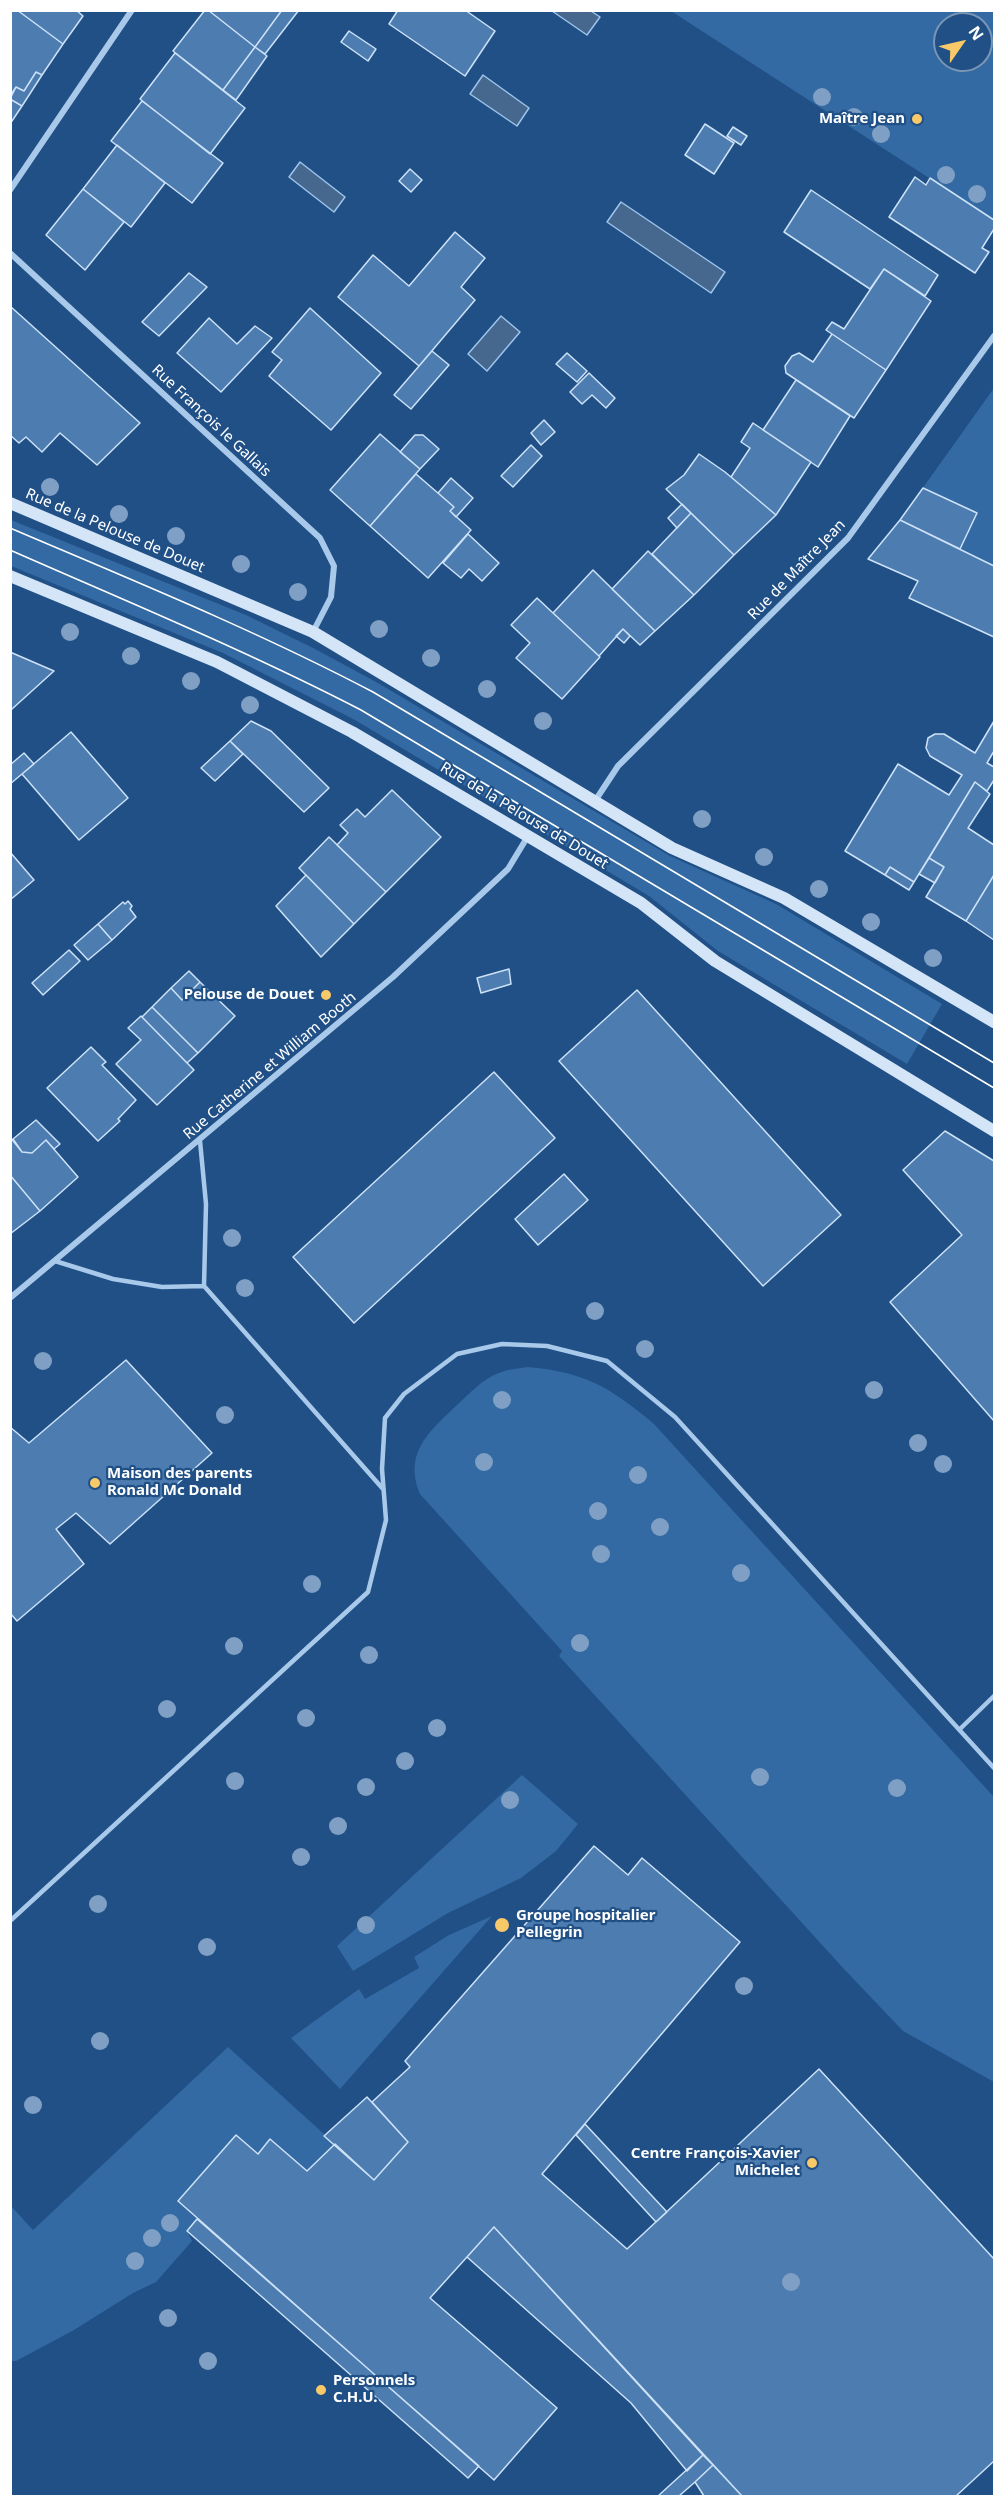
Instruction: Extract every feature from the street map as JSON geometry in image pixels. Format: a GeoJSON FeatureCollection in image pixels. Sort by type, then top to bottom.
{"type":"FeatureCollection","features":[{"type":"Feature","properties":{"kind":"main road","name":"Rue de la Pelouse de Douet"},"geometry":{"type":"LineString","coordinates":[[10,503],[313,632],[672,848],[784,898],[994,1022]]}},
{"type":"Feature","properties":{"kind":"main road","name":"Rue de la Pelouse de Douet"},"geometry":{"type":"LineString","coordinates":[[10,576],[217,662],[286,696],[529,835],[641,903],[715,961],[994,1131]]}},
{"type":"Feature","properties":{"kind":"street"},"geometry":{"type":"LineString","coordinates":[[10,190],[132,10]]}},
{"type":"Feature","properties":{"kind":"street","name":"Rue François le Gallais"},"geometry":{"type":"LineString","coordinates":[[10,253],[320,538],[334,566],[331,597],[313,632]]}},
{"type":"Feature","properties":{"kind":"street","name":"Rue de Maître Jean"},"geometry":{"type":"LineString","coordinates":[[595,801],[618,766],[848,538],[994,336]]}},
{"type":"Feature","properties":{"kind":"street","name":"Rue Catherine et William Booth"},"geometry":{"type":"LineString","coordinates":[[10,1298],[200,1141],[401,969],[508,869],[529,835]]}},
{"type":"Feature","properties":{"kind":"lane"},"geometry":{"type":"LineString","coordinates":[[200,1141],[206,1204],[204,1286],[383,1489]]}},
{"type":"Feature","properties":{"kind":"lane"},"geometry":{"type":"LineString","coordinates":[[55,1261],[114,1279],[162,1287],[204,1286]]}},
{"type":"Feature","properties":{"kind":"lane"},"geometry":{"type":"LineString","coordinates":[[10,1921],[368,1592],[386,1520],[383,1489],[385,1418],[404,1394],[457,1354],[502,1344],[547,1346],[607,1361],[675,1417],[994,1768]]}},
{"type":"Feature","properties":{"kind":"lane"},"geometry":{"type":"LineString","coordinates":[[960,1729],[994,1696]]}},
{"type":"Feature","properties":{"kind":"shaded area"},"geometry":{"type":"Polygon","coordinates":[[[552,11],[591,11],[600,17],[587,35],[552,11]]]}},
{"type":"Feature","properties":{"kind":"shaded area","name":"Maître Jean"},"geometry":{"type":"Polygon","coordinates":[[[671,11],[994,11],[994,220],[671,11]]]}},
{"type":"Feature","properties":{"kind":"shaded area"},"geometry":{"type":"Polygon","coordinates":[[[483,75],[529,108],[517,126],[470,94],[483,75]]]}},
{"type":"Feature","properties":{"kind":"shaded area"},"geometry":{"type":"Polygon","coordinates":[[[300,162],[345,197],[334,212],[289,177],[300,162]]]}},
{"type":"Feature","properties":{"kind":"shaded area"},"geometry":{"type":"Polygon","coordinates":[[[621,202],[725,272],[711,293],[607,222],[621,202]]]}},
{"type":"Feature","properties":{"kind":"shaded area"},"geometry":{"type":"Polygon","coordinates":[[[501,316],[520,332],[487,371],[468,354],[501,316]]]}},
{"type":"Feature","properties":{"kind":"shaded area"},"geometry":{"type":"Polygon","coordinates":[[[994,388],[994,566],[900,520],[994,388]]]}},
{"type":"Feature","properties":{"kind":"shaded area"},"geometry":{"type":"Polygon","coordinates":[[[11,520],[246,615],[315,649],[378,683],[670,856],[776,904],[942,1004],[907,1064],[718,951],[649,896],[355,720],[223,653],[11,566],[11,520]]]}},
{"type":"Feature","properties":{"kind":"shaded area"},"geometry":{"type":"Polygon","coordinates":[[[527,1367],[581,1377],[624,1400],[654,1424],[994,1797],[994,2082],[903,2031],[559,1656],[562,1651],[420,1494],[415,1466],[417,1454],[429,1433],[467,1395],[488,1378],[505,1371],[527,1367]]]}},
{"type":"Feature","properties":{"kind":"shaded area"},"geometry":{"type":"Polygon","coordinates":[[[522,1775],[578,1824],[556,1851],[521,1878],[448,1913],[353,1971],[337,1946],[522,1775]]]}},
{"type":"Feature","properties":{"kind":"shaded area"},"geometry":{"type":"Polygon","coordinates":[[[492,1916],[340,2089],[291,2038],[359,1989],[365,1999],[419,1968],[414,1957],[449,1935],[492,1916]]]}},
{"type":"Feature","properties":{"kind":"shaded area"},"geometry":{"type":"Polygon","coordinates":[[[228,2047],[335,2144],[307,2171],[271,2139],[258,2154],[236,2135],[178,2201],[197,2219],[187,2231],[192,2241],[156,2282],[133,2293],[74,2330],[16,2361],[11,2361],[11,2206],[33,2230],[228,2047]]]}},
{"type":"Feature","properties":{"kind":"building"},"geometry":{"type":"Polygon","coordinates":[[[10,10],[17,10],[63,44],[42,75],[36,72],[24,91],[16,87],[10,96],[10,10]]]}},
{"type":"Feature","properties":{"kind":"building"},"geometry":{"type":"Polygon","coordinates":[[[17,10],[76,10],[83,16],[63,44],[17,10]]]}},
{"type":"Feature","properties":{"kind":"building"},"geometry":{"type":"Polygon","coordinates":[[[205,10],[255,47],[223,90],[173,51],[205,10]]]}},
{"type":"Feature","properties":{"kind":"building"},"geometry":{"type":"Polygon","coordinates":[[[208,10],[282,10],[255,47],[208,10]]]}},
{"type":"Feature","properties":{"kind":"building"},"geometry":{"type":"Polygon","coordinates":[[[282,10],[299,10],[265,54],[255,47],[282,10]]]}},
{"type":"Feature","properties":{"kind":"building"},"geometry":{"type":"Polygon","coordinates":[[[398,10],[465,10],[495,31],[465,76],[389,24],[398,10]]]}},
{"type":"Feature","properties":{"kind":"building"},"geometry":{"type":"Polygon","coordinates":[[[349,31],[376,49],[368,61],[341,42],[349,31]]]}},
{"type":"Feature","properties":{"kind":"building"},"geometry":{"type":"Polygon","coordinates":[[[255,47],[267,56],[236,100],[223,90],[255,47]]]}},
{"type":"Feature","properties":{"kind":"building"},"geometry":{"type":"Polygon","coordinates":[[[175,53],[245,108],[210,154],[140,99],[175,53]]]}},
{"type":"Feature","properties":{"kind":"building"},"geometry":{"type":"Polygon","coordinates":[[[36,72],[42,75],[22,106],[10,99],[16,87],[24,91],[36,72]]]}},
{"type":"Feature","properties":{"kind":"building"},"geometry":{"type":"Polygon","coordinates":[[[10,99],[22,106],[10,124],[10,99]]]}},
{"type":"Feature","properties":{"kind":"building"},"geometry":{"type":"Polygon","coordinates":[[[142,101],[223,163],[192,203],[111,141],[142,101]]]}},
{"type":"Feature","properties":{"kind":"building"},"geometry":{"type":"Polygon","coordinates":[[[705,124],[734,143],[714,174],[685,155],[705,124]]]}},
{"type":"Feature","properties":{"kind":"building"},"geometry":{"type":"Polygon","coordinates":[[[733,127],[747,136],[741,145],[727,136],[733,127]]]}},
{"type":"Feature","properties":{"kind":"building"},"geometry":{"type":"Polygon","coordinates":[[[117,145],[165,183],[131,227],[83,189],[117,145]]]}},
{"type":"Feature","properties":{"kind":"building"},"geometry":{"type":"Polygon","coordinates":[[[410,169],[422,180],[411,192],[399,181],[410,169]]]}},
{"type":"Feature","properties":{"kind":"building"},"geometry":{"type":"Polygon","coordinates":[[[915,177],[926,185],[930,178],[994,220],[994,229],[982,248],[989,252],[975,273],[889,217],[915,177]]]}},
{"type":"Feature","properties":{"kind":"building"},"geometry":{"type":"Polygon","coordinates":[[[83,189],[124,222],[85,270],[46,235],[83,189]]]}},
{"type":"Feature","properties":{"kind":"building"},"geometry":{"type":"Polygon","coordinates":[[[811,190],[938,275],[925,296],[884,269],[870,289],[784,232],[811,190]]]}},
{"type":"Feature","properties":{"kind":"building"},"geometry":{"type":"Polygon","coordinates":[[[455,232],[485,258],[461,287],[475,300],[419,366],[338,297],[373,255],[409,286],[455,232]]]}},
{"type":"Feature","properties":{"kind":"building"},"geometry":{"type":"Polygon","coordinates":[[[884,269],[931,301],[886,370],[826,330],[832,322],[844,329],[884,269]]]}},
{"type":"Feature","properties":{"kind":"building"},"geometry":{"type":"Polygon","coordinates":[[[189,273],[207,287],[159,336],[142,322],[189,273]]]}},
{"type":"Feature","properties":{"kind":"building"},"geometry":{"type":"Polygon","coordinates":[[[10,306],[140,423],[97,465],[60,433],[42,452],[26,437],[19,443],[10,435],[10,306]]]}},
{"type":"Feature","properties":{"kind":"building"},"geometry":{"type":"Polygon","coordinates":[[[310,308],[381,373],[331,430],[269,376],[282,360],[272,352],[310,308]]]}},
{"type":"Feature","properties":{"kind":"building"},"geometry":{"type":"Polygon","coordinates":[[[209,318],[237,344],[255,326],[272,338],[221,392],[177,353],[209,318]]]}},
{"type":"Feature","properties":{"kind":"building"},"geometry":{"type":"Polygon","coordinates":[[[832,334],[886,370],[854,418],[786,373],[785,366],[792,356],[799,353],[813,362],[832,334]]]}},
{"type":"Feature","properties":{"kind":"building"},"geometry":{"type":"Polygon","coordinates":[[[432,351],[449,365],[411,409],[394,395],[432,351]]]}},
{"type":"Feature","properties":{"kind":"building"},"geometry":{"type":"Polygon","coordinates":[[[567,353],[587,371],[577,382],[556,364],[567,353]]]}},
{"type":"Feature","properties":{"kind":"building"},"geometry":{"type":"Polygon","coordinates":[[[589,373],[615,398],[606,408],[592,395],[582,404],[570,392],[589,373]]]}},
{"type":"Feature","properties":{"kind":"building"},"geometry":{"type":"Polygon","coordinates":[[[796,380],[850,416],[818,467],[763,430],[796,380]]]}},
{"type":"Feature","properties":{"kind":"building"},"geometry":{"type":"Polygon","coordinates":[[[544,420],[555,432],[541,445],[531,433],[544,420]]]}},
{"type":"Feature","properties":{"kind":"building"},"geometry":{"type":"Polygon","coordinates":[[[753,423],[811,462],[776,515],[731,477],[750,448],[741,442],[753,423]]]}},
{"type":"Feature","properties":{"kind":"building"},"geometry":{"type":"Polygon","coordinates":[[[380,434],[420,469],[370,526],[330,490],[380,434]]]}},
{"type":"Feature","properties":{"kind":"building"},"geometry":{"type":"Polygon","coordinates":[[[415,435],[423,435],[439,449],[420,469],[400,452],[415,435]]]}},
{"type":"Feature","properties":{"kind":"building"},"geometry":{"type":"Polygon","coordinates":[[[531,445],[542,456],[513,487],[501,476],[531,445]]]}},
{"type":"Feature","properties":{"kind":"building"},"geometry":{"type":"Polygon","coordinates":[[[699,454],[725,472],[776,515],[734,555],[666,489],[684,475],[699,454]]]}},
{"type":"Feature","properties":{"kind":"building"},"geometry":{"type":"Polygon","coordinates":[[[416,474],[454,507],[450,511],[471,530],[428,578],[370,526],[416,474]]]}},
{"type":"Feature","properties":{"kind":"building"},"geometry":{"type":"Polygon","coordinates":[[[451,478],[473,498],[456,517],[450,511],[454,507],[438,493],[451,478]]]}},
{"type":"Feature","properties":{"kind":"building"},"geometry":{"type":"Polygon","coordinates":[[[923,488],[977,513],[960,549],[900,520],[923,488]]]}},
{"type":"Feature","properties":{"kind":"building"},"geometry":{"type":"Polygon","coordinates":[[[682,504],[691,513],[677,528],[668,518],[682,504]]]}},
{"type":"Feature","properties":{"kind":"building"},"geometry":{"type":"Polygon","coordinates":[[[691,513],[734,555],[694,595],[652,554],[691,513]]]}},
{"type":"Feature","properties":{"kind":"building"},"geometry":{"type":"Polygon","coordinates":[[[900,520],[994,566],[994,637],[909,598],[918,581],[868,559],[900,520]]]}},
{"type":"Feature","properties":{"kind":"building"},"geometry":{"type":"Polygon","coordinates":[[[468,534],[499,563],[482,581],[469,569],[461,578],[443,563],[468,534]]]}},
{"type":"Feature","properties":{"kind":"building"},"geometry":{"type":"Polygon","coordinates":[[[648,551],[694,595],[655,631],[612,589],[648,551]]]}},
{"type":"Feature","properties":{"kind":"building"},"geometry":{"type":"Polygon","coordinates":[[[593,570],[655,631],[640,645],[623,629],[599,656],[553,613],[593,570]]]}},
{"type":"Feature","properties":{"kind":"building"},"geometry":{"type":"Polygon","coordinates":[[[537,598],[600,657],[562,699],[516,658],[530,643],[511,625],[537,598]]]}},
{"type":"Feature","properties":{"kind":"building"},"geometry":{"type":"Polygon","coordinates":[[[623,629],[630,636],[624,643],[616,636],[623,629]]]}},
{"type":"Feature","properties":{"kind":"building"},"geometry":{"type":"Polygon","coordinates":[[[10,652],[54,671],[12,709],[10,709],[10,652]]]}},
{"type":"Feature","properties":{"kind":"building"},"geometry":{"type":"Polygon","coordinates":[[[251,721],[271,731],[329,788],[304,812],[230,741],[251,721]]]}},
{"type":"Feature","properties":{"kind":"building"},"geometry":{"type":"Polygon","coordinates":[[[994,721],[994,751],[987,763],[994,767],[994,780],[987,791],[975,782],[914,882],[890,867],[885,875],[845,851],[898,764],[949,795],[962,775],[930,756],[926,748],[928,738],[935,734],[944,734],[975,753],[994,721]]]}},
{"type":"Feature","properties":{"kind":"building"},"geometry":{"type":"Polygon","coordinates":[[[71,732],[128,798],[79,840],[22,774],[71,732]]]}},
{"type":"Feature","properties":{"kind":"building"},"geometry":{"type":"Polygon","coordinates":[[[230,741],[243,754],[215,781],[201,768],[230,741]]]}},
{"type":"Feature","properties":{"kind":"building"},"geometry":{"type":"Polygon","coordinates":[[[24,753],[34,764],[10,784],[10,765],[24,753]]]}},
{"type":"Feature","properties":{"kind":"building"},"geometry":{"type":"Polygon","coordinates":[[[975,782],[990,794],[968,828],[994,845],[994,875],[966,921],[926,897],[944,867],[929,858],[975,782]]]}},
{"type":"Feature","properties":{"kind":"building"},"geometry":{"type":"Polygon","coordinates":[[[392,790],[441,837],[386,892],[337,845],[348,833],[340,825],[357,809],[365,817],[392,790]]]}},
{"type":"Feature","properties":{"kind":"building"},"geometry":{"type":"Polygon","coordinates":[[[329,837],[386,892],[354,924],[299,868],[329,837]]]}},
{"type":"Feature","properties":{"kind":"building"},"geometry":{"type":"Polygon","coordinates":[[[10,852],[34,880],[10,900],[10,852]]]}},
{"type":"Feature","properties":{"kind":"building"},"geometry":{"type":"Polygon","coordinates":[[[929,858],[944,867],[935,883],[919,874],[929,858]]]}},
{"type":"Feature","properties":{"kind":"building"},"geometry":{"type":"Polygon","coordinates":[[[890,867],[914,882],[909,890],[885,875],[890,867]]]}},
{"type":"Feature","properties":{"kind":"building"},"geometry":{"type":"Polygon","coordinates":[[[306,875],[354,924],[321,957],[276,906],[306,875]]]}},
{"type":"Feature","properties":{"kind":"building"},"geometry":{"type":"Polygon","coordinates":[[[994,875],[994,940],[966,921],[994,875]]]}},
{"type":"Feature","properties":{"kind":"building"},"geometry":{"type":"Polygon","coordinates":[[[128,901],[136,917],[112,940],[98,924],[123,902],[125,904],[128,901]]]}},
{"type":"Feature","properties":{"kind":"building"},"geometry":{"type":"Polygon","coordinates":[[[98,924],[112,940],[88,960],[74,945],[98,924]]]}},
{"type":"Feature","properties":{"kind":"building"},"geometry":{"type":"Polygon","coordinates":[[[69,950],[80,961],[43,995],[32,983],[69,950]]]}},
{"type":"Feature","properties":{"kind":"building"},"geometry":{"type":"Polygon","coordinates":[[[509,969],[511,984],[481,993],[477,978],[509,969]]]}},
{"type":"Feature","properties":{"kind":"building"},"geometry":{"type":"Polygon","coordinates":[[[189,971],[200,982],[182,1000],[171,988],[189,971]]]}},
{"type":"Feature","properties":{"kind":"building"},"geometry":{"type":"Polygon","coordinates":[[[200,982],[235,1016],[198,1053],[152,1007],[171,988],[182,1000],[200,982]]]}},
{"type":"Feature","properties":{"kind":"building"},"geometry":{"type":"Polygon","coordinates":[[[637,990],[841,1215],[763,1286],[559,1061],[637,990]]]}},
{"type":"Feature","properties":{"kind":"building"},"geometry":{"type":"Polygon","coordinates":[[[152,1007],[198,1053],[187,1063],[142,1017],[152,1007]]]}},
{"type":"Feature","properties":{"kind":"building"},"geometry":{"type":"Polygon","coordinates":[[[141,1016],[194,1070],[157,1105],[116,1064],[141,1040],[128,1028],[141,1016]]]}},
{"type":"Feature","properties":{"kind":"building"},"geometry":{"type":"Polygon","coordinates":[[[91,1047],[106,1062],[102,1065],[136,1100],[118,1119],[120,1121],[98,1141],[47,1088],[91,1047]]]}},
{"type":"Feature","properties":{"kind":"building"},"geometry":{"type":"Polygon","coordinates":[[[494,1072],[555,1138],[354,1323],[293,1257],[494,1072]]]}},
{"type":"Feature","properties":{"kind":"building"},"geometry":{"type":"Polygon","coordinates":[[[36,1120],[60,1144],[54,1149],[46,1140],[32,1153],[22,1152],[13,1139],[36,1120]]]}},
{"type":"Feature","properties":{"kind":"building"},"geometry":{"type":"Polygon","coordinates":[[[945,1131],[994,1161],[994,1421],[890,1302],[962,1235],[903,1170],[945,1131]]]}},
{"type":"Feature","properties":{"kind":"building"},"geometry":{"type":"Polygon","coordinates":[[[10,1137],[22,1152],[32,1153],[46,1140],[78,1177],[40,1211],[10,1175],[10,1137]]]}},
{"type":"Feature","properties":{"kind":"building"},"geometry":{"type":"Polygon","coordinates":[[[564,1174],[588,1200],[538,1245],[515,1219],[564,1174]]]}},
{"type":"Feature","properties":{"kind":"building"},"geometry":{"type":"Polygon","coordinates":[[[10,1175],[40,1211],[10,1234],[10,1175]]]}},
{"type":"Feature","properties":{"kind":"building","name":"Maison des parents Ronald Mc Donald"},"geometry":{"type":"Polygon","coordinates":[[[126,1360],[212,1453],[110,1544],[76,1513],[56,1529],[84,1564],[17,1621],[10,1613],[10,1427],[29,1443],[126,1360]]]}},
{"type":"Feature","properties":{"kind":"building","name":"Centre François-Xavier Michelet"},"geometry":{"type":"Polygon","coordinates":[[[594,1846],[628,1875],[642,1858],[740,1942],[542,2174],[627,2249],[819,2069],[994,2259],[994,2461],[956,2496],[742,2496],[494,2227],[430,2298],[557,2408],[494,2480],[178,2201],[236,2135],[258,2154],[270,2139],[307,2171],[335,2144],[374,2180],[408,2142],[372,2102],[410,2067],[405,2061],[594,1846]]]}},
{"type":"Feature","properties":{"kind":"building"},"geometry":{"type":"Polygon","coordinates":[[[367,2097],[408,2142],[374,2180],[324,2136],[367,2097]]]}},
{"type":"Feature","properties":{"kind":"building"},"geometry":{"type":"Polygon","coordinates":[[[585,2124],[667,2212],[656,2222],[576,2135],[585,2124]]]}},
{"type":"Feature","properties":{"kind":"building"},"geometry":{"type":"Polygon","coordinates":[[[197,2219],[479,2466],[468,2478],[187,2231],[197,2219]]]}},
{"type":"Feature","properties":{"kind":"building"},"geometry":{"type":"Polygon","coordinates":[[[494,2227],[703,2455],[687,2471],[631,2403],[467,2257],[494,2227]]]}},
{"type":"Feature","properties":{"kind":"building"},"geometry":{"type":"Polygon","coordinates":[[[703,2455],[713,2465],[695,2482],[679,2496],[658,2496],[703,2455]]]}},
{"type":"Feature","properties":{"kind":"building"},"geometry":{"type":"Polygon","coordinates":[[[713,2465],[742,2496],[704,2496],[695,2482],[713,2465]]]}},
{"type":"Feature","properties":{"kind":"tram line"},"geometry":{"type":"LineString","coordinates":[[10,528],[238,627],[373,692],[994,1063]]}},
{"type":"Feature","properties":{"kind":"tram line"},"geometry":{"type":"LineString","coordinates":[[10,550],[231,647],[361,710],[994,1088]]}},
{"type":"Feature","properties":{"kind":"place","name":"Maître Jean"},"geometry":{"type":"Point","coordinates":[917,119]}},
{"type":"Feature","properties":{"kind":"place","name":"Pelouse de Douet"},"geometry":{"type":"Point","coordinates":[326,995]}},
{"type":"Feature","properties":{"kind":"place","name":"Maison des parents Ronald Mc Donald"},"geometry":{"type":"Point","coordinates":[95,1483]}},
{"type":"Feature","properties":{"kind":"place","name":"Groupe hospitalier Pellegrin"},"geometry":{"type":"Point","coordinates":[502,1925]}},
{"type":"Feature","properties":{"kind":"place","name":"Centre François-Xavier Michelet"},"geometry":{"type":"Point","coordinates":[812,2163]}},
{"type":"Feature","properties":{"kind":"place","name":"Personnels C.H.U."},"geometry":{"type":"Point","coordinates":[321,2390]}}]}
